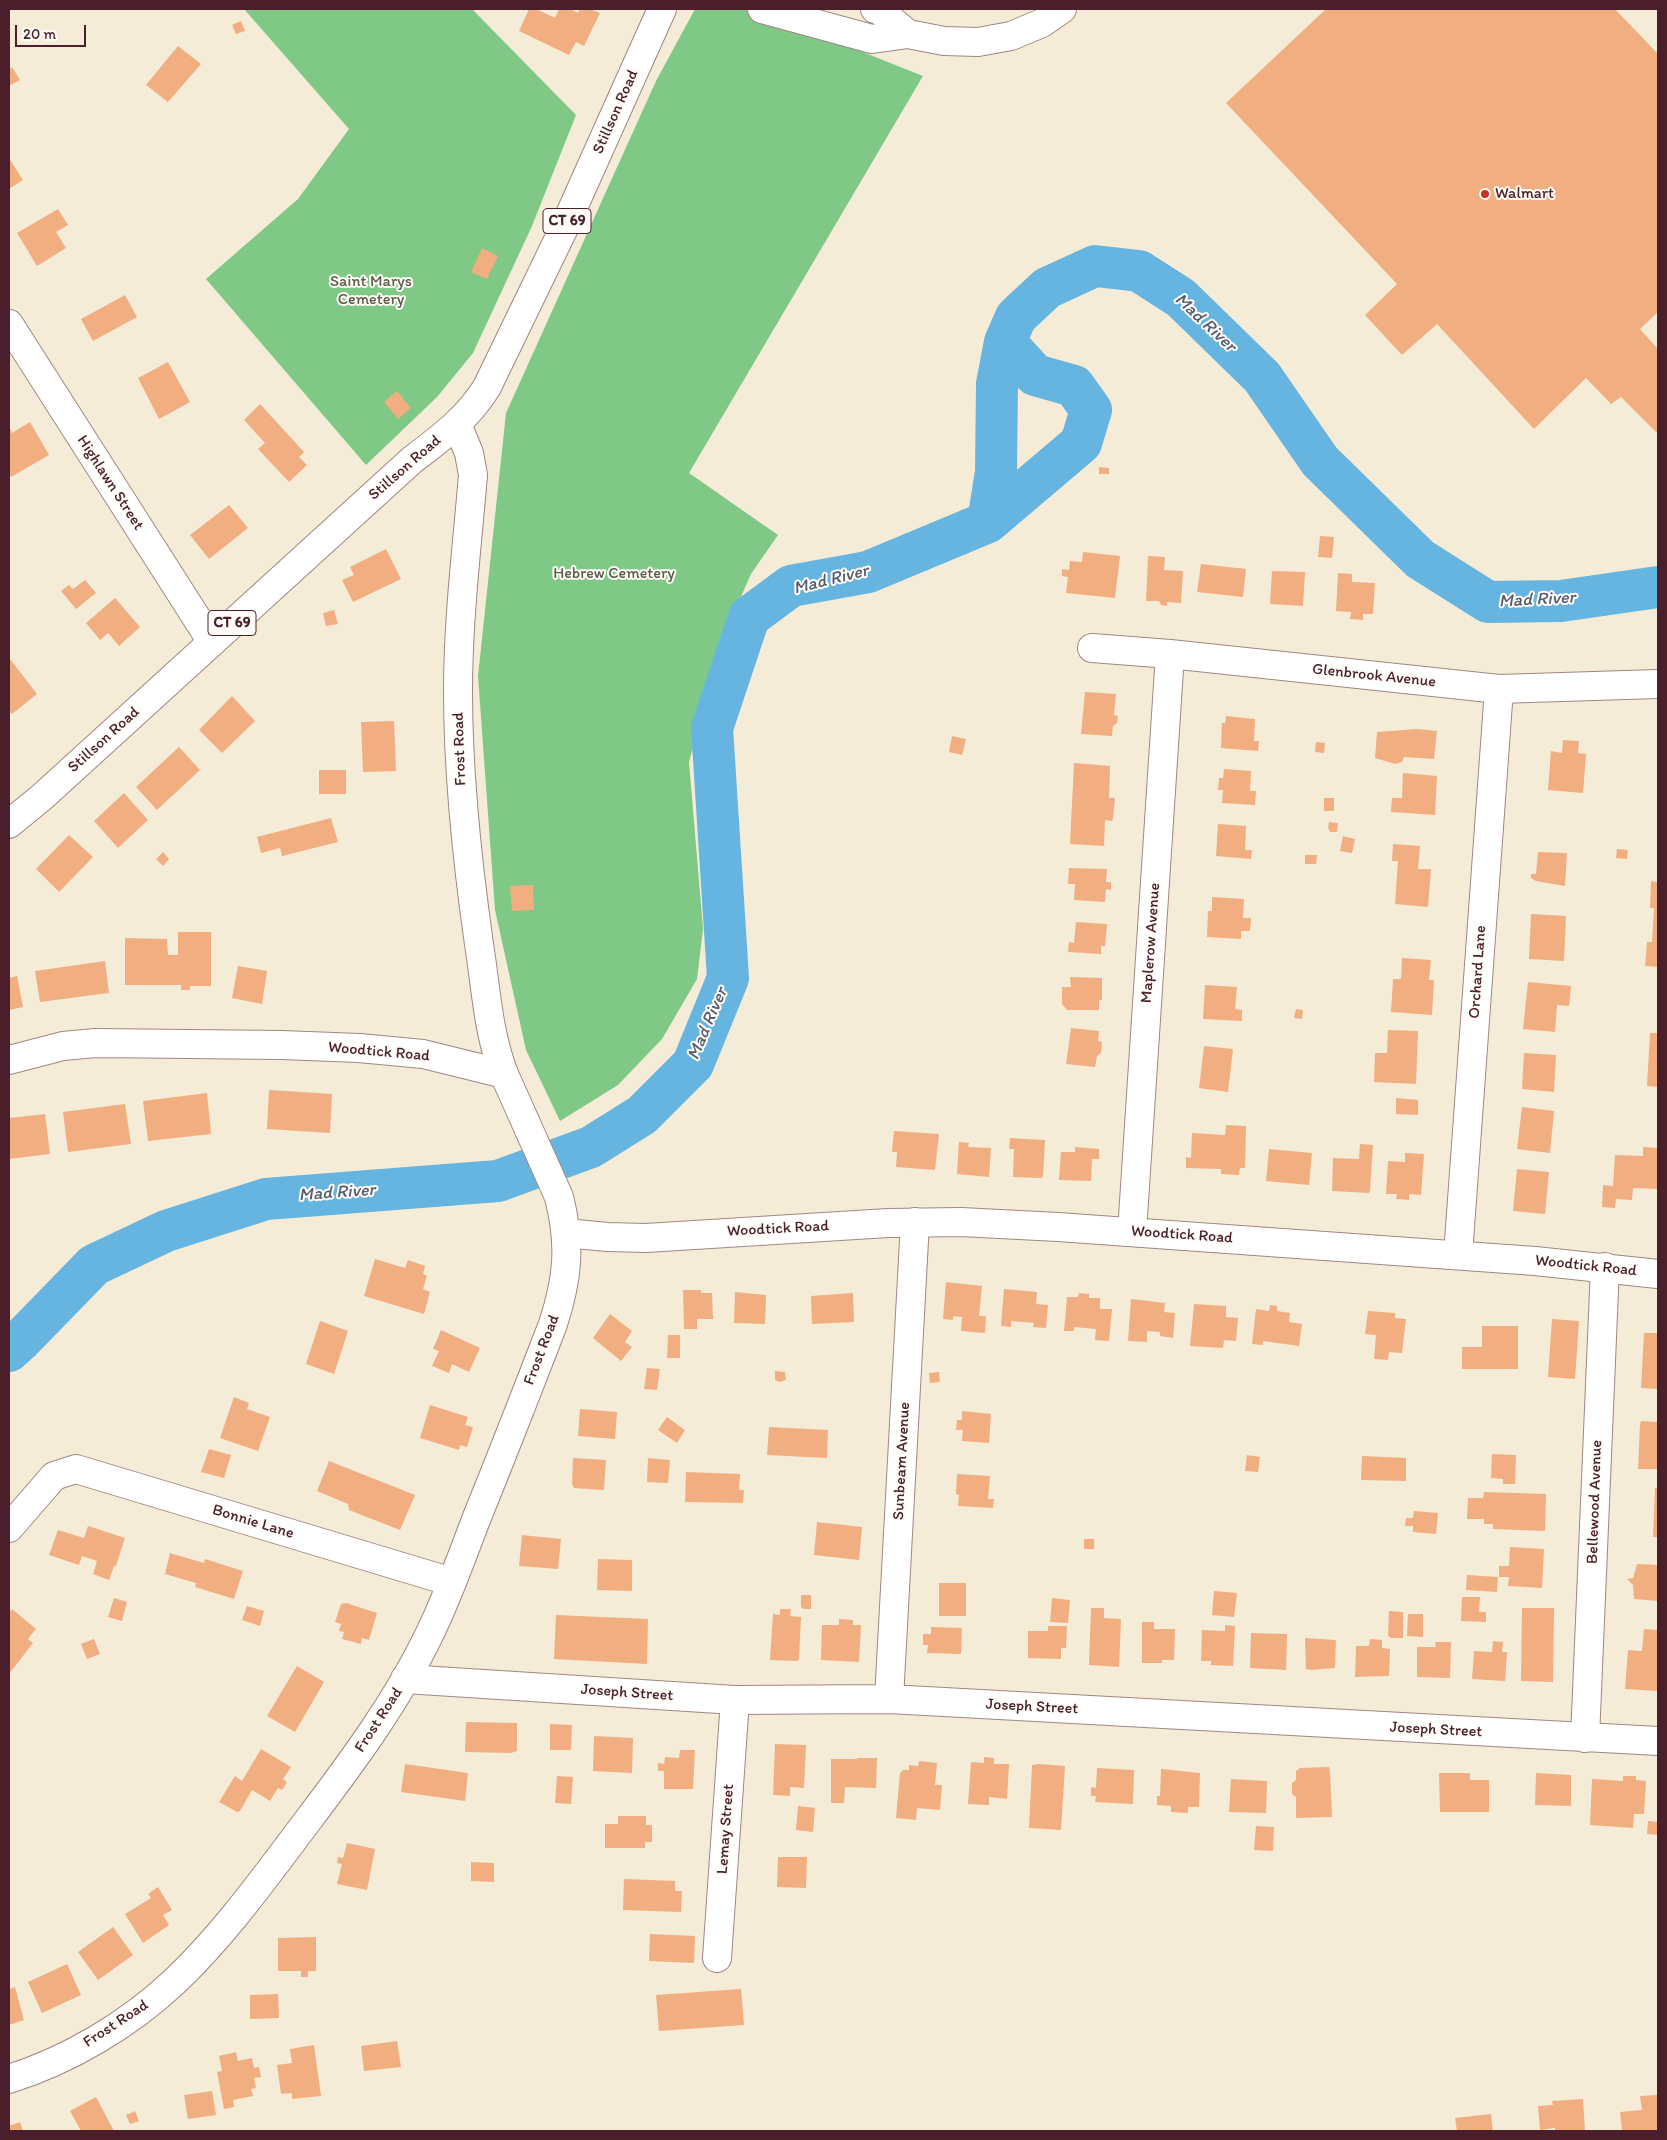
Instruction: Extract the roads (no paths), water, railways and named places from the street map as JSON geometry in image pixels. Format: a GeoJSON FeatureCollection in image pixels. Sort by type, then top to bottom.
{"type":"FeatureCollection","features":[{"type":"Feature","properties":{"kind":"street","name":"Stillson Road"},"geometry":{"type":"LineString","coordinates":[[9,824],[412,460],[457,424],[471,410],[487,387],[563,230],[662,9]]}},
{"type":"Feature","properties":{"kind":"street"},"geometry":{"type":"LineString","coordinates":[[762,9],[872,39],[908,34],[944,41],[978,42],[1011,36],[1042,23],[1062,9]]}},
{"type":"Feature","properties":{"kind":"street"},"geometry":{"type":"LineString","coordinates":[[875,9],[879,10],[908,34]]}},
{"type":"Feature","properties":{"kind":"street","name":"Highlawn Street"},"geometry":{"type":"LineString","coordinates":[[9,324],[212,642]]}},
{"type":"Feature","properties":{"kind":"street","name":"Frost Road"},"geometry":{"type":"LineString","coordinates":[[457,424],[469,453],[472,476],[458,664],[458,726],[462,798],[470,884],[489,1018],[495,1047],[504,1074]]}},
{"type":"Feature","properties":{"kind":"street","name":"Glenbrook Avenue"},"geometry":{"type":"LineString","coordinates":[[1092,648],[1170,654],[1499,689],[1657,684]]}},
{"type":"Feature","properties":{"kind":"street","name":"Maplerow Avenue"},"geometry":{"type":"LineString","coordinates":[[1132,1232],[1170,654]]}},
{"type":"Feature","properties":{"kind":"street","name":"Orchard Lane"},"geometry":{"type":"LineString","coordinates":[[1458,1255],[1499,689]]}},
{"type":"Feature","properties":{"kind":"street","name":"Woodtick Road"},"geometry":{"type":"LineString","coordinates":[[9,1060],[63,1046],[95,1043],[178,1042],[359,1048],[416,1053],[504,1074]]}},
{"type":"Feature","properties":{"kind":"street"},"geometry":{"type":"LineString","coordinates":[[504,1074],[556,1188],[566,1233]]}},
{"type":"Feature","properties":{"kind":"street","name":"Woodtick Road"},"geometry":{"type":"LineString","coordinates":[[566,1233],[646,1238],[916,1222],[1007,1224],[1458,1255],[1605,1267],[1658,1274]]}},
{"type":"Feature","properties":{"kind":"street","name":"Sunbeam Avenue"},"geometry":{"type":"LineString","coordinates":[[889,1699],[916,1222]]}},
{"type":"Feature","properties":{"kind":"street","name":"Frost Road"},"geometry":{"type":"LineString","coordinates":[[9,2079],[40,2067],[95,2040],[126,2020],[176,1980],[233,1916],[298,1834],[369,1738],[430,1634],[524,1400],[563,1294],[566,1270],[566,1233]]}},
{"type":"Feature","properties":{"kind":"street","name":"Bellewood Avenue"},"geometry":{"type":"LineString","coordinates":[[1585,1738],[1605,1267]]}},
{"type":"Feature","properties":{"kind":"street","name":"Bonnie Lane"},"geometry":{"type":"LineString","coordinates":[[9,1528],[54,1476],[76,1469],[452,1582]]}},
{"type":"Feature","properties":{"kind":"street","name":"Joseph Street"},"geometry":{"type":"LineString","coordinates":[[405,1679],[735,1700],[889,1699],[1658,1741]]}},
{"type":"Feature","properties":{"kind":"street","name":"Lemay Street"},"geometry":{"type":"LineString","coordinates":[[717,1958],[735,1700]]}},
{"type":"Feature","properties":{"kind":"waterway","name":"Mad River"},"geometry":{"type":"LineString","coordinates":[[9,1351],[94,1265],[166,1231],[266,1199],[498,1181],[591,1147],[642,1115],[693,1064],[728,978],[712,728],[749,617],[791,586],[868,572],[988,522],[1081,443],[1091,410],[1074,386],[1035,375],[1005,342],[1016,317],[1047,288],[1095,266],[1139,271],[1181,298],[1262,377],[1320,461],[1420,559],[1488,602],[1561,601],[1658,587]]}},
{"type":"Feature","properties":{"kind":"waterway"},"geometry":{"type":"LineString","coordinates":[[988,522],[996,472],[997,384],[1005,342]]}},
{"type":"Feature","properties":{"kind":"place","name":"Walmart"},"geometry":{"type":"Point","coordinates":[1485,194]}},
{"type":"Feature","properties":{"kind":"park label","name":"Saint Marys Cemetery"},"geometry":{"type":"Point","coordinates":[371,291]}},
{"type":"Feature","properties":{"kind":"park label","name":"Hebrew Cemetery"},"geometry":{"type":"Point","coordinates":[614,574]}}]}
